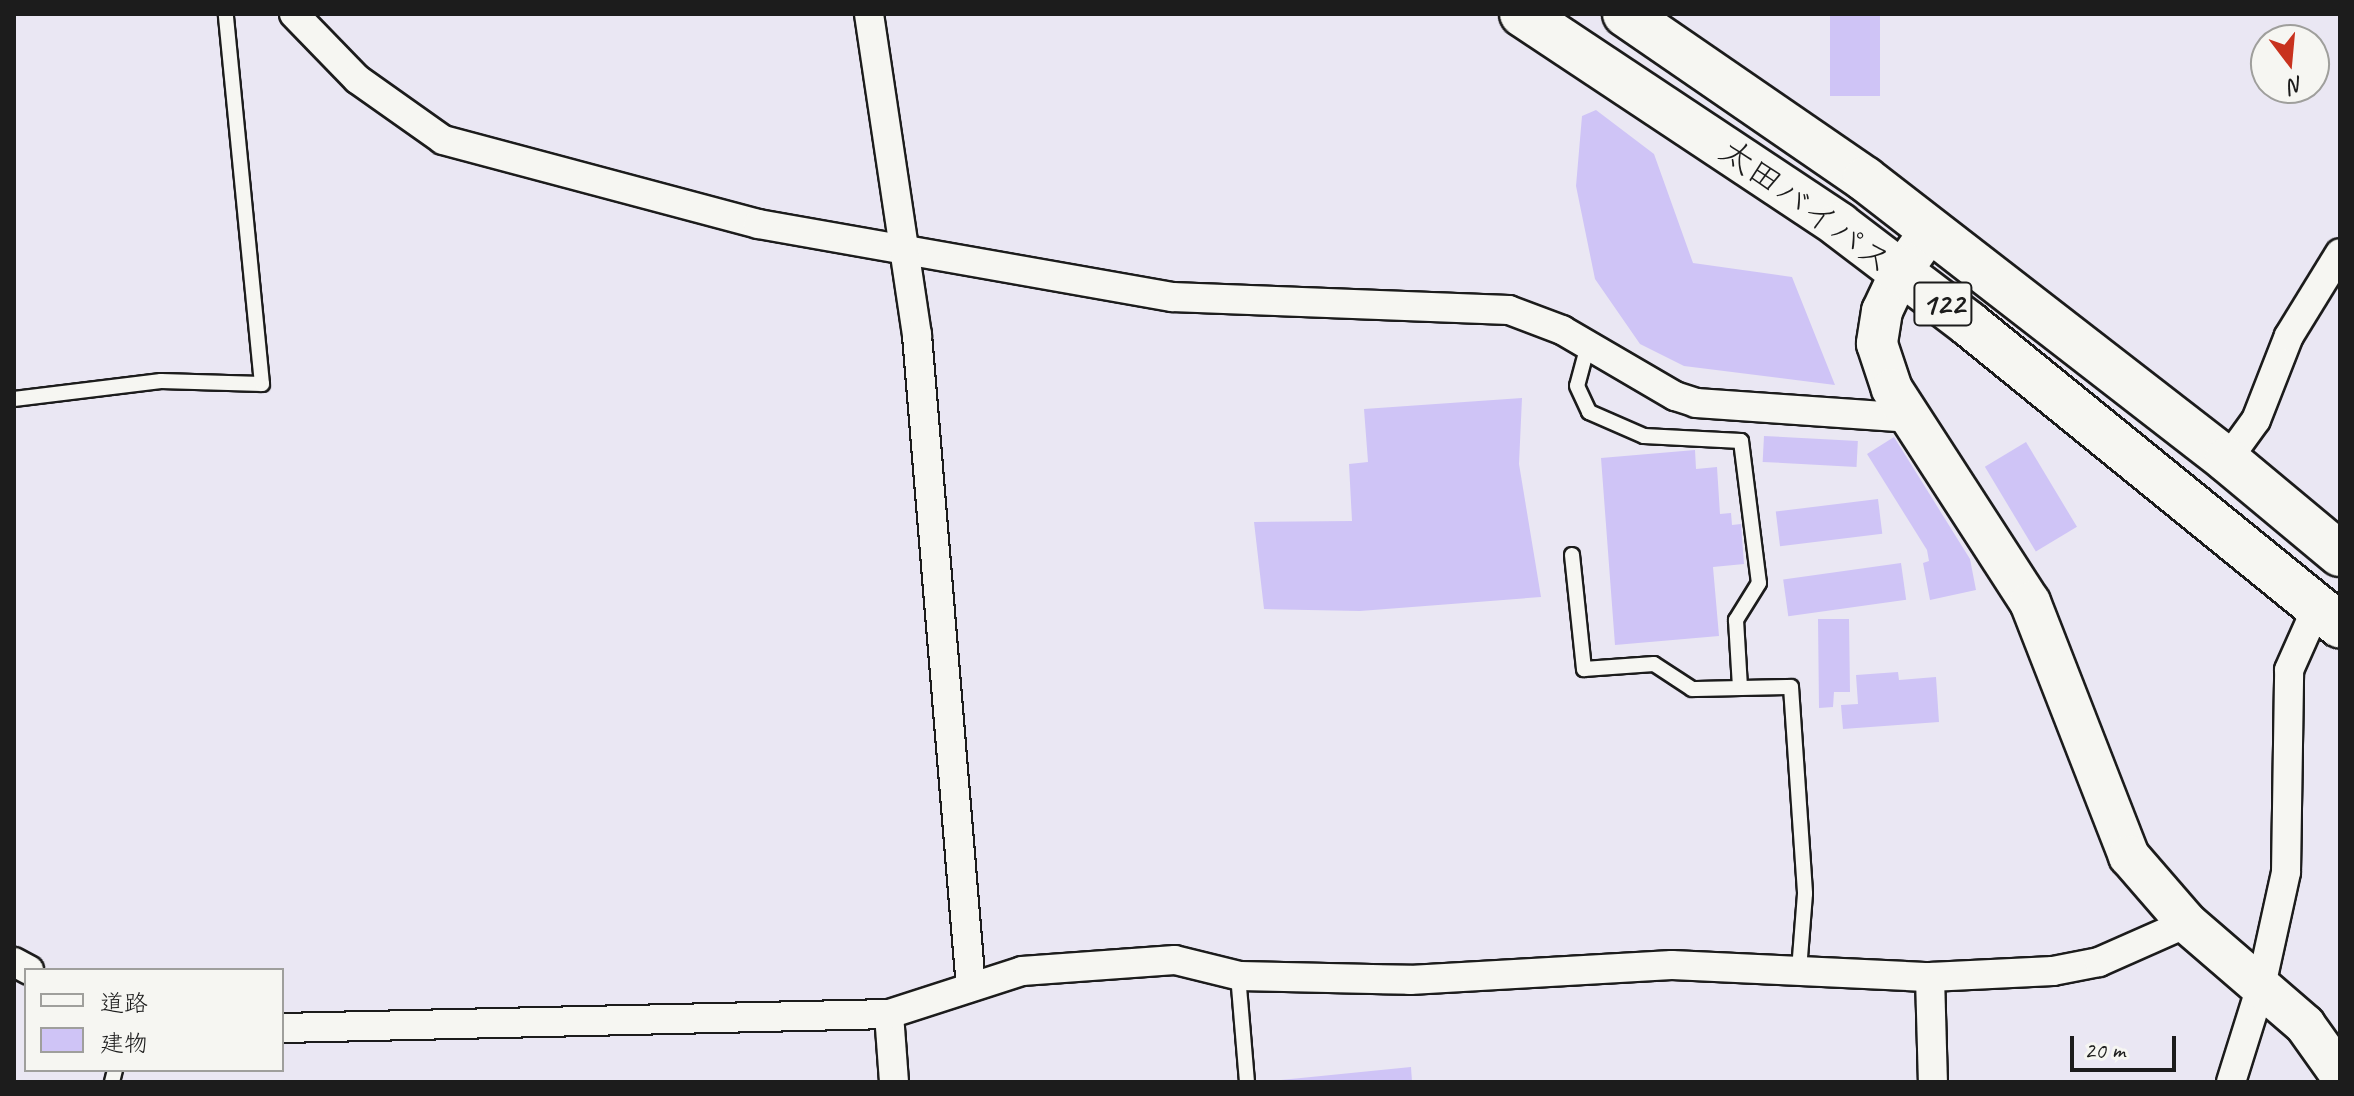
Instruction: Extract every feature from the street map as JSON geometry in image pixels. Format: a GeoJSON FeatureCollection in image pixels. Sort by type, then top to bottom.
{"type":"FeatureCollection","features":[{"type":"Feature","properties":{"kind":"highway","name":"太田バイパス"},"geometry":{"type":"LineString","coordinates":[[1522,14],[1738,156],[1900,273],[2328,617]]}},
{"type":"Feature","properties":{"kind":"highway","name":"太田バイパス"},"geometry":{"type":"LineString","coordinates":[[1625,14],[1841,162],[2227,460],[2340,554]]}},
{"type":"Feature","properties":{"kind":"street"},"geometry":{"type":"LineString","coordinates":[[294,14],[357,79],[443,140],[758,224],[905,253],[1172,297],[1509,310],[1588,345],[1675,396],[1696,403],[1908,418]]}},
{"type":"Feature","properties":{"kind":"street"},"geometry":{"type":"LineString","coordinates":[[869,14],[917,335],[971,987]]}},
{"type":"Feature","properties":{"kind":"street"},"geometry":{"type":"LineString","coordinates":[[1930,231],[1900,273],[1882,311],[1877,344],[1881,366],[1908,418],[2030,602],[2129,856],[2187,923],[2305,1025],[2340,1074]]}},
{"type":"Feature","properties":{"kind":"street"},"geometry":{"type":"LineString","coordinates":[[2227,460],[2256,420],[2289,336],[2340,253]]}},
{"type":"Feature","properties":{"kind":"street"},"geometry":{"type":"LineString","coordinates":[[2231,1082],[2261,986],[2286,872],[2289,670],[2328,617]]}},
{"type":"Feature","properties":{"kind":"street"},"geometry":{"type":"LineString","coordinates":[[284,1028],[889,1014],[1022,971],[1175,960],[1238,975],[1410,980],[1672,965],[1930,977],[2068,968],[2099,962],[2187,923]]}},
{"type":"Feature","properties":{"kind":"street"},"geometry":{"type":"LineString","coordinates":[[1930,977],[1933,1082]]}},
{"type":"Feature","properties":{"kind":"street"},"geometry":{"type":"LineString","coordinates":[[889,1014],[894,1082]]}},
{"type":"Feature","properties":{"kind":"lane"},"geometry":{"type":"LineString","coordinates":[[14,399],[161,381],[262,384],[226,14]]}},
{"type":"Feature","properties":{"kind":"lane"},"geometry":{"type":"LineString","coordinates":[[1588,345],[1577,386],[1589,412],[1644,436],[1741,441],[1759,583],[1736,620],[1740,688]]}},
{"type":"Feature","properties":{"kind":"lane"},"geometry":{"type":"LineString","coordinates":[[1572,555],[1584,669],[1654,664],[1692,689],[1791,687],[1805,894],[1799,971]]}},
{"type":"Feature","properties":{"kind":"lane"},"geometry":{"type":"LineString","coordinates":[[1238,975],[1247,1082]]}},
{"type":"Feature","properties":{"kind":"building"},"geometry":{"type":"Polygon","coordinates":[[[1830,14],[1880,14],[1880,96],[1830,96],[1830,14]]]}},
{"type":"Feature","properties":{"kind":"building"},"geometry":{"type":"Polygon","coordinates":[[[1596,110],[1654,154],[1693,263],[1792,277],[1835,385],[1684,366],[1640,344],[1595,279],[1576,186],[1582,116],[1596,110]]]}},
{"type":"Feature","properties":{"kind":"building"},"geometry":{"type":"Polygon","coordinates":[[[1522,398],[1519,464],[1541,597],[1360,611],[1264,609],[1254,522],[1352,521],[1349,464],[1368,462],[1364,409],[1522,398]]]}},
{"type":"Feature","properties":{"kind":"building"},"geometry":{"type":"Polygon","coordinates":[[[1764,436],[1858,441],[1857,467],[1763,462],[1764,436]]]}},
{"type":"Feature","properties":{"kind":"building"},"geometry":{"type":"Polygon","coordinates":[[[1894,437],[1970,559],[1976,590],[1930,600],[1923,563],[1929,561],[1927,550],[1867,454],[1894,437]]]}},
{"type":"Feature","properties":{"kind":"building"},"geometry":{"type":"Polygon","coordinates":[[[2026,442],[2077,527],[2036,552],[1985,467],[2026,442]]]}},
{"type":"Feature","properties":{"kind":"building"},"geometry":{"type":"Polygon","coordinates":[[[1695,450],[1696,469],[1717,467],[1720,514],[1731,513],[1732,525],[1741,524],[1744,564],[1713,567],[1719,636],[1615,645],[1601,458],[1695,450]]]}},
{"type":"Feature","properties":{"kind":"building"},"geometry":{"type":"Polygon","coordinates":[[[1878,499],[1882,534],[1780,546],[1776,512],[1878,499]]]}},
{"type":"Feature","properties":{"kind":"building"},"geometry":{"type":"Polygon","coordinates":[[[1901,563],[1906,600],[1788,616],[1783,580],[1901,563]]]}},
{"type":"Feature","properties":{"kind":"building"},"geometry":{"type":"Polygon","coordinates":[[[1818,619],[1849,619],[1850,692],[1834,692],[1833,707],[1819,708],[1818,619]]]}},
{"type":"Feature","properties":{"kind":"building"},"geometry":{"type":"Polygon","coordinates":[[[1898,672],[1899,680],[1936,677],[1939,722],[1843,729],[1841,705],[1858,704],[1856,675],[1898,672]]]}},
{"type":"Feature","properties":{"kind":"building"},"geometry":{"type":"Polygon","coordinates":[[[1411,1067],[1412,1082],[1281,1082],[1281,1080],[1411,1067]]]}}]}
